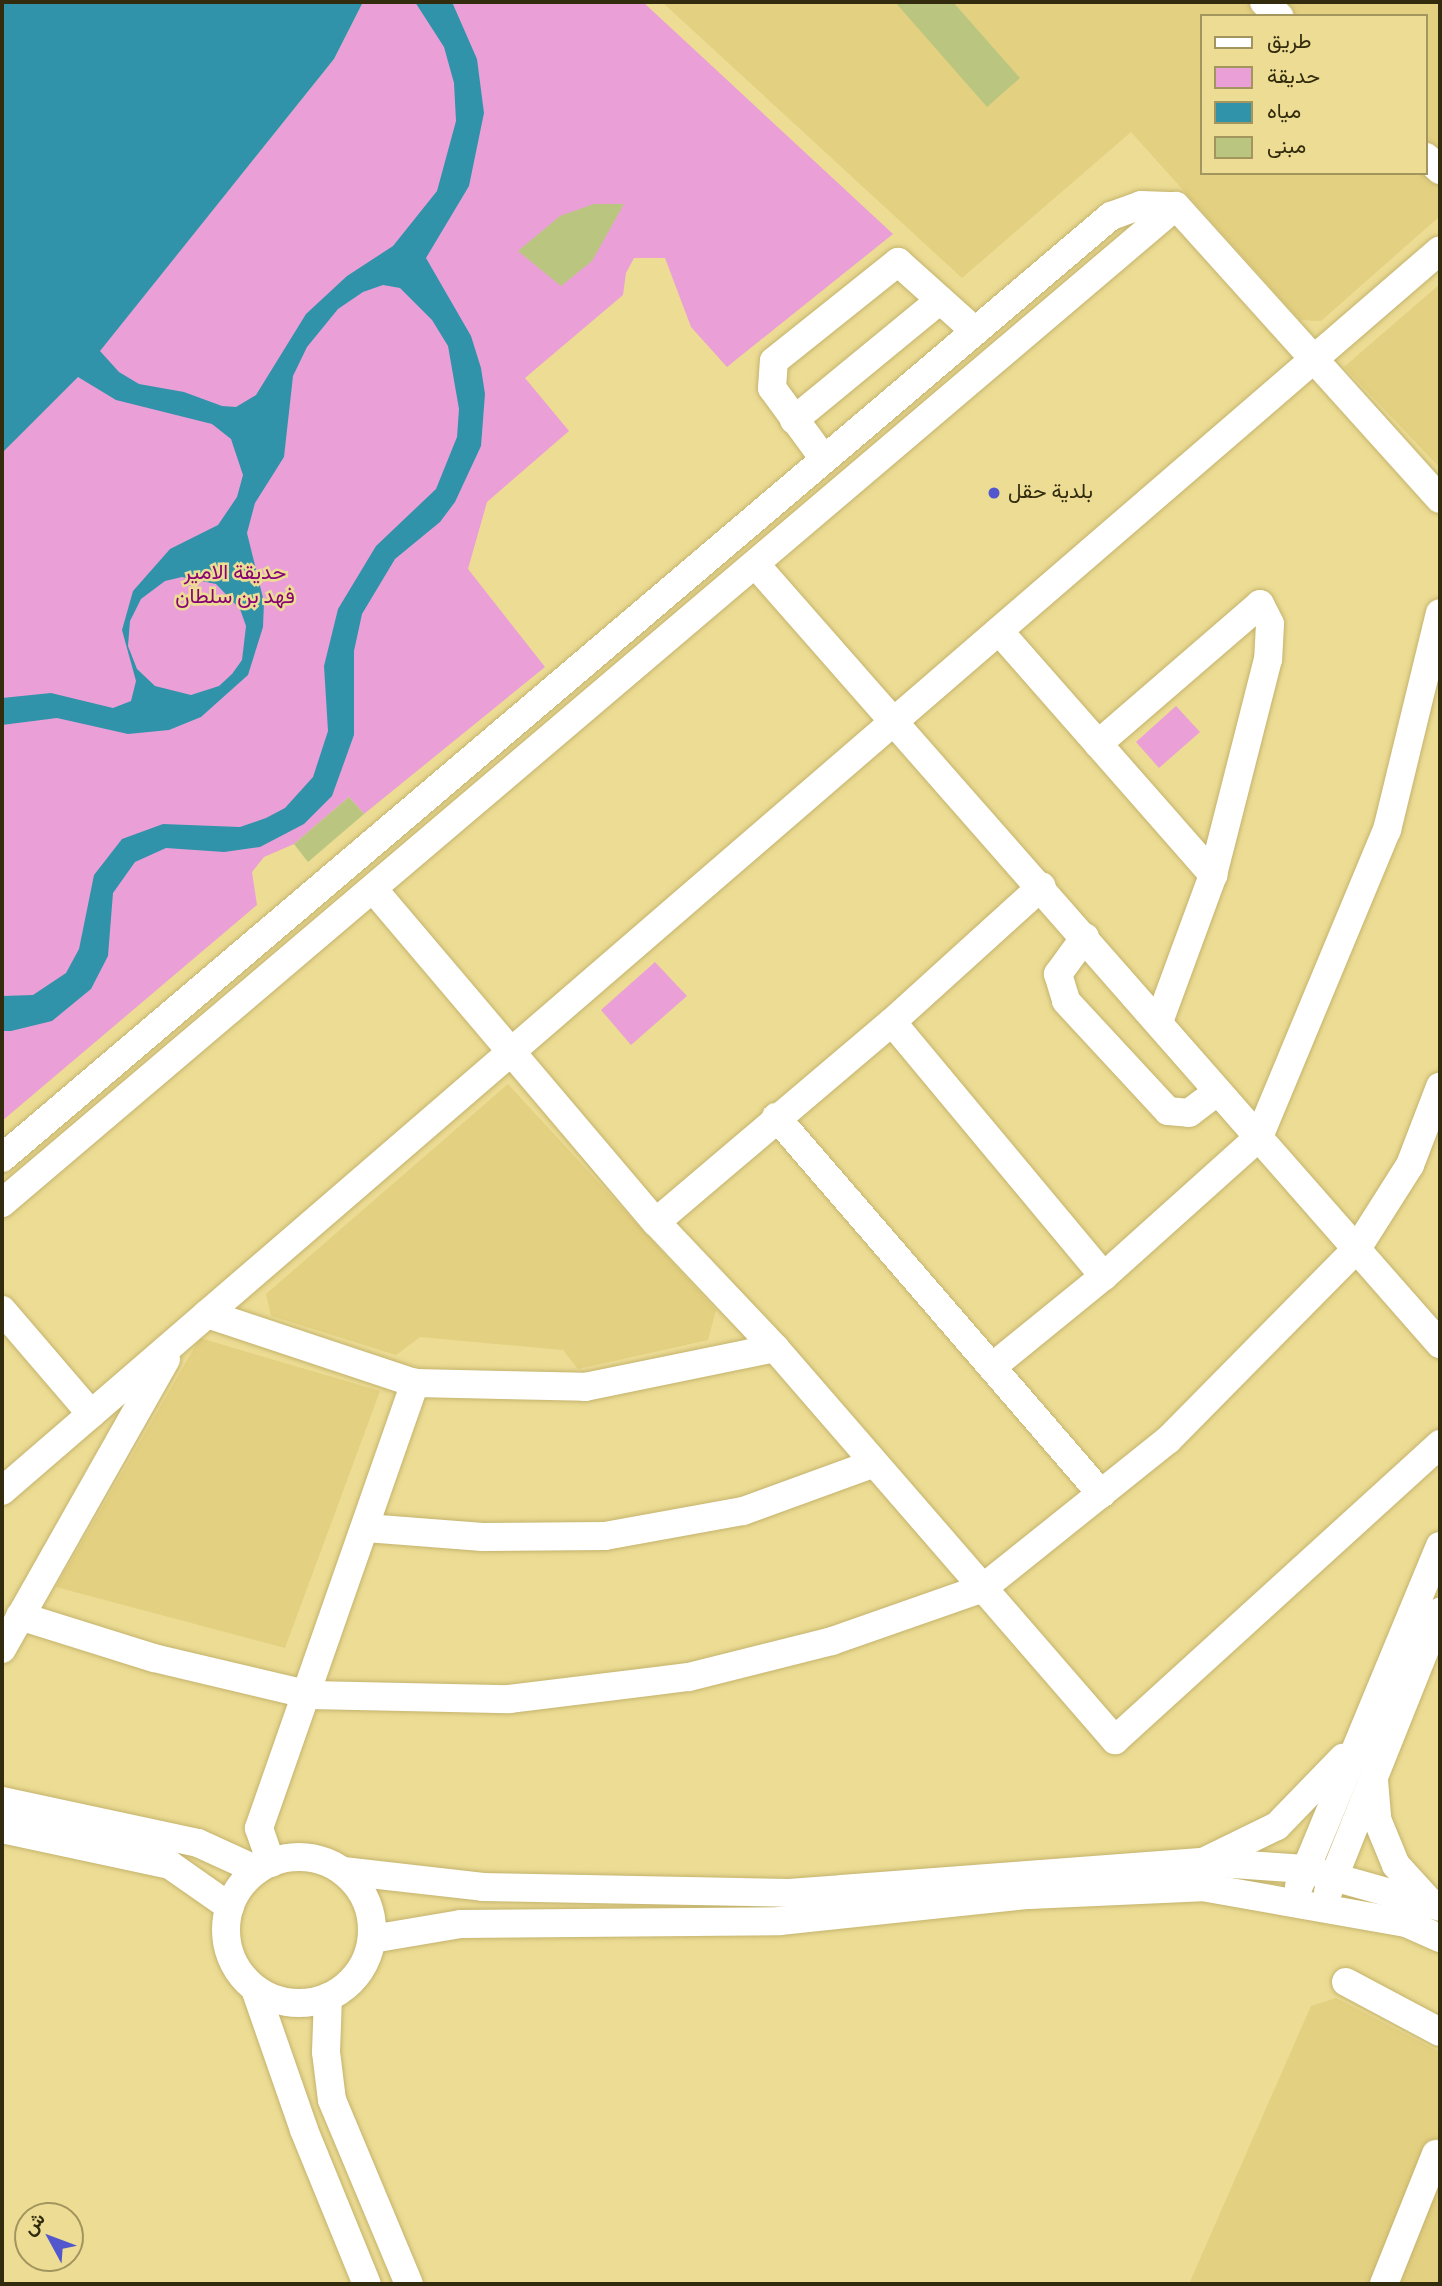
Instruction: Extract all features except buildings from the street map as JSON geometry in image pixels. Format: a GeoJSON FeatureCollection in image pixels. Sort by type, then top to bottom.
{"type":"FeatureCollection","features":[{"type":"Feature","properties":{"kind":"street"},"geometry":{"type":"LineString","coordinates":[[1264,2],[1277,14]]}},
{"type":"Feature","properties":{"kind":"street"},"geometry":{"type":"LineString","coordinates":[[2,1158],[951,351],[1124,211],[1141,205],[1176,205],[1440,499]]}},
{"type":"Feature","properties":{"kind":"street"},"geometry":{"type":"LineString","coordinates":[[2,1203],[374,890],[1176,205]]}},
{"type":"Feature","properties":{"kind":"street"},"geometry":{"type":"LineString","coordinates":[[1124,211],[1140,217],[1141,234]]}},
{"type":"Feature","properties":{"kind":"street"},"geometry":{"type":"LineString","coordinates":[[2,1491],[1440,250]]}},
{"type":"Feature","properties":{"kind":"street"},"geometry":{"type":"LineString","coordinates":[[824,459],[772,388],[774,361],[898,261],[975,331]]}},
{"type":"Feature","properties":{"kind":"street"},"geometry":{"type":"LineString","coordinates":[[794,420],[940,300]]}},
{"type":"Feature","properties":{"kind":"street"},"geometry":{"type":"LineString","coordinates":[[951,351],[975,377]]}},
{"type":"Feature","properties":{"kind":"street"},"geometry":{"type":"LineString","coordinates":[[756,565],[890,724],[1042,886],[1440,1343]]}},
{"type":"Feature","properties":{"kind":"street"},"geometry":{"type":"LineString","coordinates":[[1098,744],[1260,604],[1270,624],[1268,659],[1213,875],[1158,1022]]}},
{"type":"Feature","properties":{"kind":"street"},"geometry":{"type":"LineString","coordinates":[[992,1367],[1104,1276],[1259,1137],[1387,830],[1440,613]]}},
{"type":"Feature","properties":{"kind":"street"},"geometry":{"type":"LineString","coordinates":[[999,631],[1213,875]]}},
{"type":"Feature","properties":{"kind":"street"},"geometry":{"type":"LineString","coordinates":[[656,1222],[776,1117],[892,1022],[1042,886]]}},
{"type":"Feature","properties":{"kind":"street"},"geometry":{"type":"LineString","coordinates":[[374,890],[514,1049],[656,1222],[775,1348],[872,1464],[1115,1740],[1440,1444]]}},
{"type":"Feature","properties":{"kind":"street"},"geometry":{"type":"LineString","coordinates":[[1085,937],[1058,974],[1066,1001],[1168,1111],[1189,1113],[1218,1091]]}},
{"type":"Feature","properties":{"kind":"street"},"geometry":{"type":"LineString","coordinates":[[892,1022],[1104,1276]]}},
{"type":"Feature","properties":{"kind":"street"},"geometry":{"type":"LineString","coordinates":[[20,1616],[154,1658],[310,1695],[509,1699],[690,1677],[832,1641],[983,1588],[1168,1440],[1358,1248],[1410,1165],[1440,1087]]}},
{"type":"Feature","properties":{"kind":"street"},"geometry":{"type":"LineString","coordinates":[[776,1117],[1101,1494]]}},
{"type":"Feature","properties":{"kind":"street"},"geometry":{"type":"LineString","coordinates":[[2,1310],[91,1414]]}},
{"type":"Feature","properties":{"kind":"street"},"geometry":{"type":"LineString","coordinates":[[208,1314],[415,1382],[585,1388],[775,1348]]}},
{"type":"Feature","properties":{"kind":"street"},"geometry":{"type":"LineString","coordinates":[[2,1649],[177,1340]]}},
{"type":"Feature","properties":{"kind":"street"},"geometry":{"type":"LineString","coordinates":[[264,1867],[259,1828],[310,1695],[415,1382]]}},
{"type":"Feature","properties":{"kind":"street"},"geometry":{"type":"LineString","coordinates":[[366,1528],[483,1537],[605,1536],[743,1511],[872,1464]]}},
{"type":"Feature","properties":{"kind":"street"},"geometry":{"type":"LineString","coordinates":[[1294,1899],[1440,1546]]}},
{"type":"Feature","properties":{"kind":"street"},"geometry":{"type":"LineString","coordinates":[[1323,1905],[1373,1770],[1440,1612]]}},
{"type":"Feature","properties":{"kind":"street"},"geometry":{"type":"LineString","coordinates":[[1204,1862],[1277,1826],[1359,1741]]}},
{"type":"Feature","properties":{"kind":"street"},"geometry":{"type":"LineString","coordinates":[[1373,1770],[1377,1819],[1396,1865],[1434,1904]]}},
{"type":"Feature","properties":{"kind":"street"},"geometry":{"type":"LineString","coordinates":[[2,1801],[198,1843],[264,1867]]}},
{"type":"Feature","properties":{"kind":"street"},"geometry":{"type":"LineString","coordinates":[[2,1829],[170,1865],[230,1906]]}},
{"type":"Feature","properties":{"kind":"street"},"geometry":{"type":"LineString","coordinates":[[367,2284],[304,2130],[255,1989],[229,1952],[230,1906],[264,1867],[301,1857],[343,1871],[483,1887],[789,1892],[1204,1862],[1310,1857],[1338,1865],[1434,1904]]}},
{"type":"Feature","properties":{"kind":"street"},"geometry":{"type":"LineString","coordinates":[[255,1989],[298,2003],[328,1997],[353,1980],[372,1939],[366,1901],[343,1871]]}},
{"type":"Feature","properties":{"kind":"street"},"geometry":{"type":"LineString","coordinates":[[372,1939],[461,1924],[780,1921],[1030,1895],[1202,1887],[1323,1905],[1406,1923],[1440,1938]]}},
{"type":"Feature","properties":{"kind":"street"},"geometry":{"type":"LineString","coordinates":[[1346,1982],[1440,2032]]}},
{"type":"Feature","properties":{"kind":"street"},"geometry":{"type":"LineString","coordinates":[[328,1997],[326,2052],[332,2100],[408,2284]]}},
{"type":"Feature","properties":{"kind":"street"},"geometry":{"type":"LineString","coordinates":[[1384,2284],[1436,2154]]}},
{"type":"Feature","properties":{"kind":"shaded area"},"geometry":{"type":"Polygon","coordinates":[[[662,2],[1440,2],[1440,216],[1321,321],[1300,320],[1131,132],[962,278],[662,2]]]}},
{"type":"Feature","properties":{"kind":"shaded area"},"geometry":{"type":"Polygon","coordinates":[[[1440,284],[1440,468],[1344,367],[1440,284]]]}},
{"type":"Feature","properties":{"kind":"shaded area"},"geometry":{"type":"Polygon","coordinates":[[[508,1084],[716,1310],[708,1340],[578,1369],[563,1350],[420,1337],[396,1355],[271,1316],[266,1294],[508,1084]]]}},
{"type":"Feature","properties":{"kind":"shaded area"},"geometry":{"type":"Polygon","coordinates":[[[200,1338],[380,1391],[285,1648],[56,1587],[200,1338]]]}},
{"type":"Feature","properties":{"kind":"shaded area"},"geometry":{"type":"Polygon","coordinates":[[[1336,1998],[1440,2052],[1440,2284],[1189,2284],[1311,2006],[1336,1998]]]}},
{"type":"Feature","properties":{"kind":"green space","name":"حديقة الامير فهد بن سلطان"},"geometry":{"type":"Polygon","coordinates":[[[363,2],[643,2],[893,234],[727,367],[691,327],[665,258],[634,258],[626,273],[623,295],[525,378],[569,431],[487,502],[468,569],[545,667],[364,814],[349,797],[294,844],[264,857],[252,872],[257,905],[2,1121],[2,453],[99,351],[334,59],[363,2]]]}},
{"type":"Feature","properties":{"kind":"green space"},"geometry":{"type":"Polygon","coordinates":[[[1176,706],[1200,732],[1159,768],[1136,742],[1176,706]]]}},
{"type":"Feature","properties":{"kind":"green space"},"geometry":{"type":"Polygon","coordinates":[[[655,962],[687,996],[631,1045],[601,1010],[655,962]]]}},
{"type":"Feature","properties":{"kind":"water"},"geometry":{"type":"Polygon","coordinates":[[[2,2],[363,2],[334,59],[100,351],[119,372],[139,384],[184,392],[222,406],[236,407],[256,395],[306,314],[347,276],[393,246],[437,191],[456,121],[454,83],[444,47],[415,2],[452,2],[477,59],[484,113],[469,186],[426,258],[471,336],[481,368],[485,394],[481,446],[455,502],[440,522],[395,559],[362,614],[354,651],[354,735],[332,796],[304,824],[260,847],[224,852],[166,848],[135,862],[113,893],[108,956],[91,989],[52,1021],[11,1031],[2,1031],[2,996],[33,995],[66,973],[79,949],[94,875],[122,839],[163,824],[240,827],[285,808],[313,777],[328,731],[324,666],[338,609],[376,546],[436,489],[457,437],[459,409],[448,346],[432,320],[400,288],[383,285],[363,292],[338,309],[307,347],[293,376],[284,457],[255,503],[247,533],[264,602],[263,627],[248,675],[201,717],[169,730],[128,734],[57,718],[2,725],[2,698],[51,693],[113,708],[131,701],[136,681],[122,630],[133,591],[170,549],[218,525],[237,497],[243,475],[231,439],[212,424],[116,400],[78,377],[2,453],[2,2]],[[182,577],[165,581],[141,599],[130,621],[128,646],[137,669],[155,686],[191,695],[219,686],[242,660],[246,626],[240,609],[216,584],[182,577]]]}},
{"type":"Feature","properties":{"kind":"place","name":"بلدية حقل"},"geometry":{"type":"Point","coordinates":[994,493]}}]}
